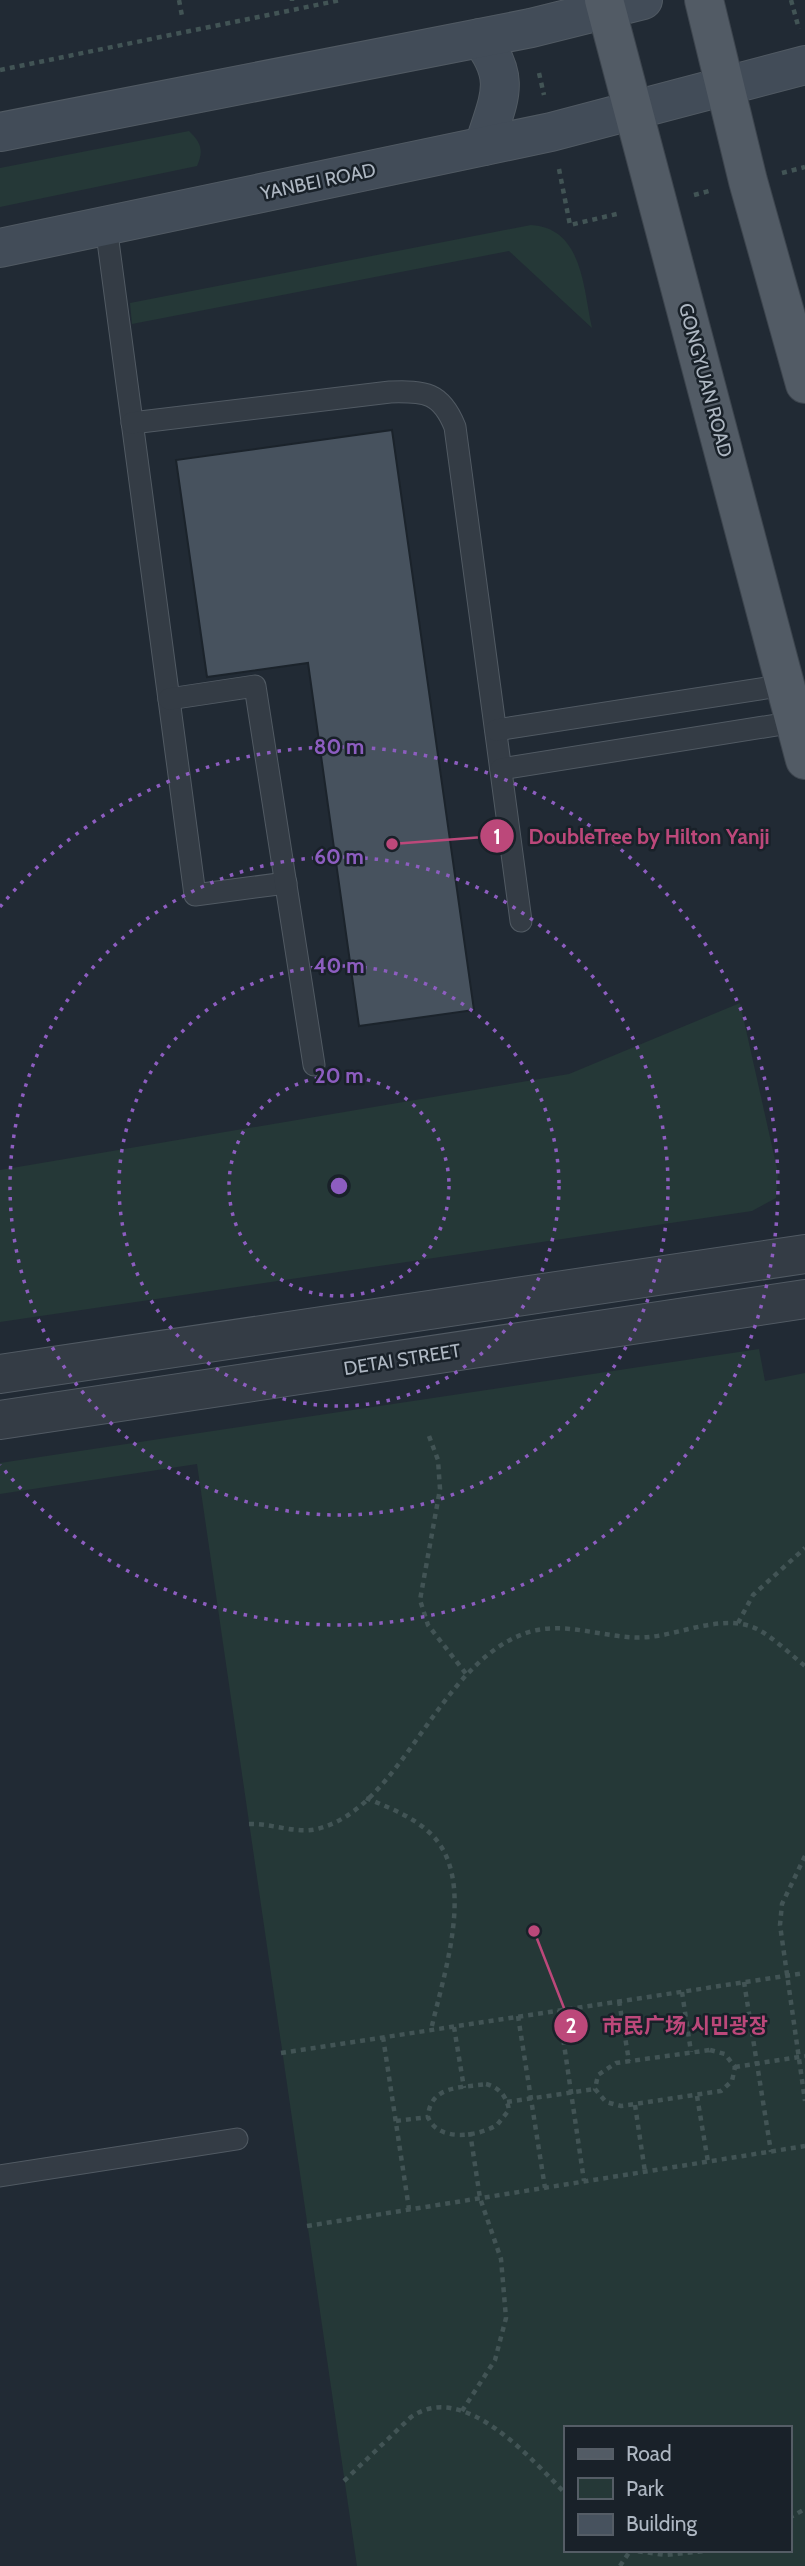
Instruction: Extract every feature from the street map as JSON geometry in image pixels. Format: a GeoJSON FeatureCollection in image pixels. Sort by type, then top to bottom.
{"type":"FeatureCollection","features":[{"type":"Feature","properties":{"kind":"main road"},"geometry":{"type":"LineString","coordinates":[[704,0],[725,88],[797,326],[805,384]]}},
{"type":"Feature","properties":{"kind":"main road"},"geometry":{"type":"LineString","coordinates":[[0,132],[480,38],[618,3]]}},
{"type":"Feature","properties":{"kind":"main road","name":"GONGYUAN ROAD"},"geometry":{"type":"LineString","coordinates":[[618,3],[636,111],[805,760]]}},
{"type":"Feature","properties":{"kind":"main road"},"geometry":{"type":"LineString","coordinates":[[480,38],[495,58],[500,71],[500,93],[484,146]]}},
{"type":"Feature","properties":{"kind":"main road","name":"YANBEI ROAD"},"geometry":{"type":"LineString","coordinates":[[0,248],[484,146],[636,111],[805,65]]}},
{"type":"Feature","properties":{"kind":"street"},"geometry":{"type":"LineString","coordinates":[[0,1374],[805,1254]]}},
{"type":"Feature","properties":{"kind":"street","name":"DETAI STREET"},"geometry":{"type":"LineString","coordinates":[[0,1420],[805,1298]]}},
{"type":"Feature","properties":{"kind":"lane"},"geometry":{"type":"LineString","coordinates":[[106,226],[195,895],[286,883]]}},
{"type":"Feature","properties":{"kind":"lane"},"geometry":{"type":"LineString","coordinates":[[132,424],[390,392],[418,391],[437,398],[448,409],[456,426],[521,921]]}},
{"type":"Feature","properties":{"kind":"lane"},"geometry":{"type":"LineString","coordinates":[[496,730],[786,685]]}},
{"type":"Feature","properties":{"kind":"lane"},"geometry":{"type":"LineString","coordinates":[[169,699],[256,686],[314,1065]]}},
{"type":"Feature","properties":{"kind":"lane"},"geometry":{"type":"LineString","coordinates":[[501,769],[795,722]]}},
{"type":"Feature","properties":{"kind":"lane"},"geometry":{"type":"LineString","coordinates":[[0,2176],[237,2139]]}},
{"type":"Feature","properties":{"kind":"path"},"geometry":{"type":"LineString","coordinates":[[179,0],[182,16]]}},
{"type":"Feature","properties":{"kind":"path"},"geometry":{"type":"LineString","coordinates":[[0,70],[341,0]]}},
{"type":"Feature","properties":{"kind":"path"},"geometry":{"type":"LineString","coordinates":[[429,1436],[438,1460],[440,1489],[437,1521],[420,1600],[428,1625],[467,1675]]}},
{"type":"Feature","properties":{"kind":"path"},"geometry":{"type":"LineString","coordinates":[[738,1623],[753,1595],[805,1548]]}},
{"type":"Feature","properties":{"kind":"path"},"geometry":{"type":"LineString","coordinates":[[248,1824],[315,1829],[331,1824],[366,1798],[391,1772],[438,1706],[467,1675],[506,1644],[532,1631],[562,1628],[648,1637],[738,1623],[761,1631],[805,1666]]}},
{"type":"Feature","properties":{"kind":"path"},"geometry":{"type":"LineString","coordinates":[[366,1798],[400,1812],[425,1829],[442,1849],[449,1867],[454,1919],[431,2029]]}},
{"type":"Feature","properties":{"kind":"path"},"geometry":{"type":"LineString","coordinates":[[805,1856],[782,1904],[780,1941],[805,2101]]}},
{"type":"Feature","properties":{"kind":"path"},"geometry":{"type":"LineString","coordinates":[[281,2053],[805,1973]]}},
{"type":"Feature","properties":{"kind":"path"},"geometry":{"type":"LineString","coordinates":[[744,1982],[771,2152]]}},
{"type":"Feature","properties":{"kind":"path"},"geometry":{"type":"LineString","coordinates":[[682,1992],[691,2052]]}},
{"type":"Feature","properties":{"kind":"path"},"geometry":{"type":"LineString","coordinates":[[619,2001],[629,2061]]}},
{"type":"Feature","properties":{"kind":"path"},"geometry":{"type":"LineString","coordinates":[[559,2010],[584,2181]]}},
{"type":"Feature","properties":{"kind":"path"},"geometry":{"type":"LineString","coordinates":[[518,2016],[545,2188]]}},
{"type":"Feature","properties":{"kind":"path"},"geometry":{"type":"LineString","coordinates":[[454,2026],[464,2088]]}},
{"type":"Feature","properties":{"kind":"path"},"geometry":{"type":"LineString","coordinates":[[383,2037],[409,2209]]}},
{"type":"Feature","properties":{"kind":"path"},"geometry":{"type":"LineString","coordinates":[[718,2050],[732,2060],[735,2076],[727,2087],[697,2096],[613,2106],[599,2096],[595,2089],[596,2080],[604,2069],[629,2061],[691,2052],[718,2050]]}},
{"type":"Feature","properties":{"kind":"path"},"geometry":{"type":"LineString","coordinates":[[735,2067],[805,2056]]}},
{"type":"Feature","properties":{"kind":"path"},"geometry":{"type":"LineString","coordinates":[[492,2085],[508,2102],[506,2116],[497,2125],[470,2132],[451,2135],[441,2133],[428,2117],[430,2104],[437,2094],[464,2088],[492,2085]]}},
{"type":"Feature","properties":{"kind":"path"},"geometry":{"type":"LineString","coordinates":[[508,2102],[595,2089]]}},
{"type":"Feature","properties":{"kind":"path"},"geometry":{"type":"LineString","coordinates":[[697,2096],[708,2162]]}},
{"type":"Feature","properties":{"kind":"path"},"geometry":{"type":"LineString","coordinates":[[635,2105],[645,2172]]}},
{"type":"Feature","properties":{"kind":"path"},"geometry":{"type":"LineString","coordinates":[[396,2121],[428,2117]]}},
{"type":"Feature","properties":{"kind":"path"},"geometry":{"type":"LineString","coordinates":[[462,2411],[495,2360],[506,2318],[501,2259],[480,2198],[470,2132]]}},
{"type":"Feature","properties":{"kind":"path"},"geometry":{"type":"LineString","coordinates":[[307,2226],[805,2146]]}},
{"type":"Feature","properties":{"kind":"path"},"geometry":{"type":"LineString","coordinates":[[344,2481],[400,2425],[420,2410],[440,2405],[462,2411],[512,2441],[564,2492]]}},
{"type":"Feature","properties":{"kind":"path"},"geometry":{"type":"LineString","coordinates":[[638,2552],[666,2555],[695,2552]]}},
{"type":"Feature","properties":{"kind":"green space"},"geometry":{"type":"Polygon","coordinates":[[[189,131],[200,147],[197,166],[0,207],[0,168],[189,131]]]}},
{"type":"Feature","properties":{"kind":"green space"},"geometry":{"type":"Polygon","coordinates":[[[531,225],[548,229],[561,237],[571,248],[578,263],[592,328],[509,251],[132,324],[130,303],[531,225]]]}},
{"type":"Feature","properties":{"kind":"green space"},"geometry":{"type":"Polygon","coordinates":[[[740,1003],[778,1173],[776,1198],[752,1211],[0,1322],[0,1170],[569,1074],[740,1003]]]}},
{"type":"Feature","properties":{"kind":"green space"},"geometry":{"type":"Polygon","coordinates":[[[759,1349],[765,1381],[805,1373],[805,2566],[357,2566],[197,1464],[0,1494],[0,1463],[759,1349]]]}},
{"type":"Feature","properties":{"kind":"building"},"geometry":{"type":"Polygon","coordinates":[[[392,430],[474,1010],[359,1026],[308,663],[207,677],[176,460],[392,430]]]}},
{"type":"Feature","properties":{"kind":"place","name":"DoubleTree by Hilton Yanji"},"geometry":{"type":"Point","coordinates":[392,844]}},
{"type":"Feature","properties":{"kind":"place","name":"市民广场 시민광장"},"geometry":{"type":"Point","coordinates":[534,1931]}}]}
